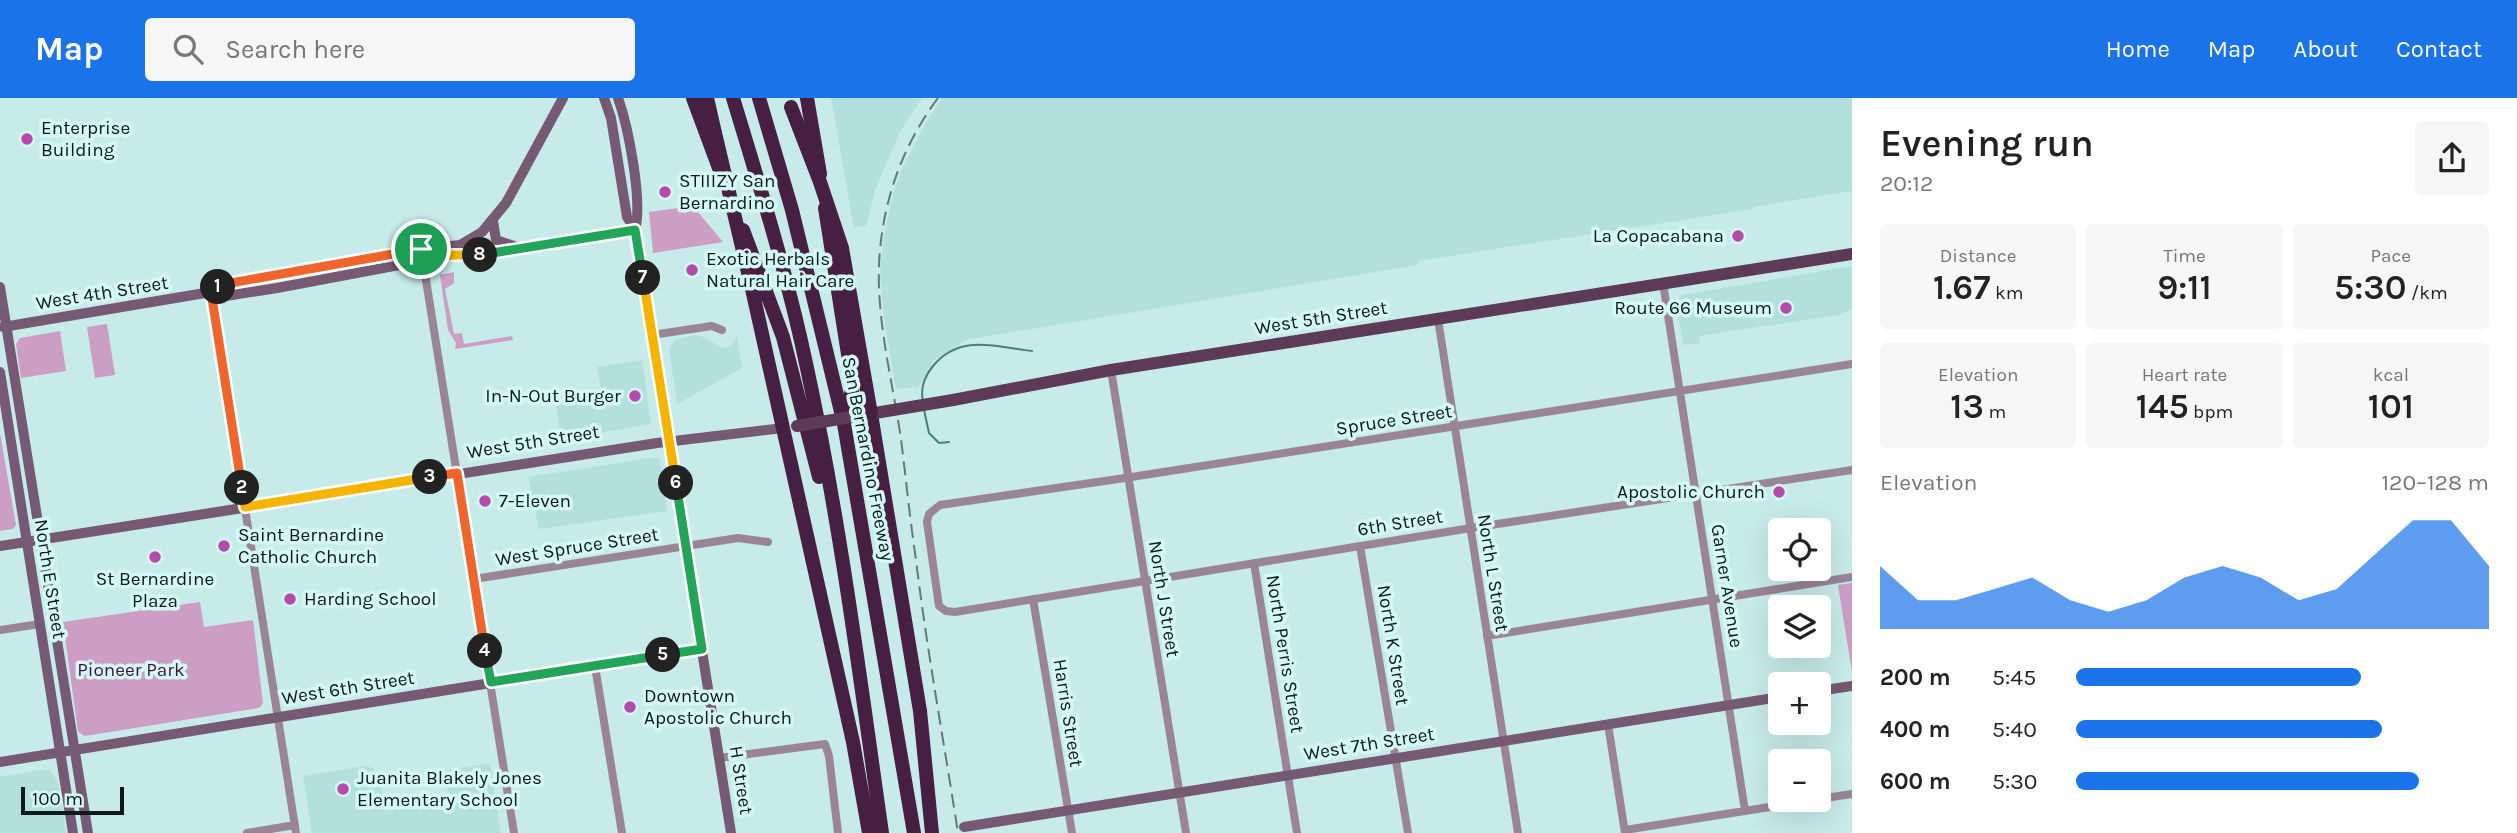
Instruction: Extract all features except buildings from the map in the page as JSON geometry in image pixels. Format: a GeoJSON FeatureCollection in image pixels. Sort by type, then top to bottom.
{"type":"FeatureCollection","features":[{"type":"Feature","properties":{"kind":"highway"},"geometry":{"type":"LineString","coordinates":[[694,98],[783,337],[848,601]]}},
{"type":"Feature","properties":{"kind":"highway"},"geometry":{"type":"LineString","coordinates":[[707,98],[789,427],[869,833]]}},
{"type":"Feature","properties":{"kind":"highway"},"geometry":{"type":"LineString","coordinates":[[733,98],[774,236],[807,366],[828,476],[882,833]]}},
{"type":"Feature","properties":{"kind":"highway","name":"San Bernardino Freeway"},"geometry":{"type":"LineString","coordinates":[[759,98],[792,210],[844,424],[914,833]]}},
{"type":"Feature","properties":{"kind":"highway"},"geometry":{"type":"LineString","coordinates":[[807,98],[853,386],[844,424]]}},
{"type":"Feature","properties":{"kind":"highway"},"geometry":{"type":"LineString","coordinates":[[790,103],[842,248],[891,527],[925,746],[932,833]]}},
{"type":"Feature","properties":{"kind":"main road"},"geometry":{"type":"LineString","coordinates":[[452,255],[460,246],[482,232],[506,203],[563,98]]}},
{"type":"Feature","properties":{"kind":"main road"},"geometry":{"type":"LineString","coordinates":[[604,98],[611,118],[627,217],[635,230]]}},
{"type":"Feature","properties":{"kind":"main road"},"geometry":{"type":"LineString","coordinates":[[618,98],[623,111],[634,176],[639,216],[635,230]]}},
{"type":"Feature","properties":{"kind":"main road"},"geometry":{"type":"LineString","coordinates":[[493,221],[496,240],[519,248]]}},
{"type":"Feature","properties":{"kind":"main road"},"geometry":{"type":"LineString","coordinates":[[422,255],[474,256],[635,230]]}},
{"type":"Feature","properties":{"kind":"main road","name":"H Street"},"geometry":{"type":"LineString","coordinates":[[635,230],[732,833]]}},
{"type":"Feature","properties":{"kind":"main road"},"geometry":{"type":"LineString","coordinates":[[422,255],[460,246]]}},
{"type":"Feature","properties":{"kind":"main road","name":"West 5th Street"},"geometry":{"type":"LineString","coordinates":[[0,546],[669,441],[789,427],[1111,370],[1852,254]]}},
{"type":"Feature","properties":{"kind":"main road","name":"West 4th Street"},"geometry":{"type":"LineString","coordinates":[[3,327],[211,292],[225,284],[422,255]]}},
{"type":"Feature","properties":{"kind":"main road","name":"North E Street"},"geometry":{"type":"LineString","coordinates":[[0,286],[3,327],[41,540],[88,833]]}},
{"type":"Feature","properties":{"kind":"main road","name":"North E Street"},"geometry":{"type":"LineString","coordinates":[[0,372],[73,833]]}},
{"type":"Feature","properties":{"kind":"main road","name":"West 6th Street"},"geometry":{"type":"LineString","coordinates":[[0,762],[702,649]]}},
{"type":"Feature","properties":{"kind":"main road"},"geometry":{"type":"LineString","coordinates":[[1831,689],[1852,686]]}},
{"type":"Feature","properties":{"kind":"main road","name":"West 7th Street"},"geometry":{"type":"LineString","coordinates":[[964,827],[1768,699]]}},
{"type":"Feature","properties":{"kind":"street"},"geometry":{"type":"LineString","coordinates":[[422,255],[514,833]]}},
{"type":"Feature","properties":{"kind":"street","name":"Garner Avenue"},"geometry":{"type":"LineString","coordinates":[[1663,283],[1745,811]]}},
{"type":"Feature","properties":{"kind":"street"},"geometry":{"type":"LineString","coordinates":[[211,292],[296,829],[247,833]]}},
{"type":"Feature","properties":{"kind":"street","name":"North L Street"},"geometry":{"type":"LineString","coordinates":[[1438,318],[1518,833]]}},
{"type":"Feature","properties":{"kind":"street"},"geometry":{"type":"LineString","coordinates":[[652,335],[712,326],[722,330]]}},
{"type":"Feature","properties":{"kind":"street","name":"Spruce Street"},"geometry":{"type":"LineString","coordinates":[[955,612],[946,611],[939,606],[927,522],[929,514],[940,505],[1129,478],[1852,364]]}},
{"type":"Feature","properties":{"kind":"street","name":"North J Street"},"geometry":{"type":"LineString","coordinates":[[1111,370],[1186,833]]}},
{"type":"Feature","properties":{"kind":"street","name":"6th Street"},"geometry":{"type":"LineString","coordinates":[[955,612],[1471,528],[1852,470]]}},
{"type":"Feature","properties":{"kind":"street","name":"West Spruce Street"},"geometry":{"type":"LineString","coordinates":[[474,579],[738,538],[768,542]]}},
{"type":"Feature","properties":{"kind":"street","name":"North K Street"},"geometry":{"type":"LineString","coordinates":[[1360,546],[1408,833]]}},
{"type":"Feature","properties":{"kind":"street","name":"North Perris Street"},"geometry":{"type":"LineString","coordinates":[[1254,563],[1297,833]]}},
{"type":"Feature","properties":{"kind":"street"},"geometry":{"type":"LineString","coordinates":[[1487,636],[1852,577]]}},
{"type":"Feature","properties":{"kind":"street","name":"Harris Street"},"geometry":{"type":"LineString","coordinates":[[1033,599],[1072,833]]}},
{"type":"Feature","properties":{"kind":"street"},"geometry":{"type":"LineString","coordinates":[[0,630],[40,624]]}},
{"type":"Feature","properties":{"kind":"street"},"geometry":{"type":"LineString","coordinates":[[595,666],[622,833]]}},
{"type":"Feature","properties":{"kind":"street"},"geometry":{"type":"LineString","coordinates":[[1608,724],[1625,831],[1768,807]]}},
{"type":"Feature","properties":{"kind":"street"},"geometry":{"type":"LineString","coordinates":[[719,758],[825,744],[829,756],[838,833]]}},
{"type":"Feature","properties":{"kind":"street"},"geometry":{"type":"LineString","coordinates":[[1831,797],[1852,794]]}},
{"type":"Feature","properties":{"kind":"shaded area"},"geometry":{"type":"Polygon","coordinates":[[[831,98],[922,98],[900,132],[875,190],[866,226],[854,228],[831,98]]]}},
{"type":"Feature","properties":{"kind":"shaded area"},"geometry":{"type":"Polygon","coordinates":[[[942,98],[1852,98],[1852,191],[1754,209],[1418,261],[1418,265],[966,340],[934,360],[919,387],[896,389],[884,318],[880,272],[884,236],[892,198],[902,169],[942,98]]]}},
{"type":"Feature","properties":{"kind":"shaded area"},"geometry":{"type":"Polygon","coordinates":[[[1852,266],[1852,309],[1839,315],[1699,336],[1700,343],[1683,345],[1676,303],[1681,295],[1852,266]]]}},
{"type":"Feature","properties":{"kind":"shaded area"},"geometry":{"type":"Polygon","coordinates":[[[696,335],[722,348],[731,346],[737,336],[742,368],[677,404],[669,349],[676,339],[696,335]]]}},
{"type":"Feature","properties":{"kind":"shaded area"},"geometry":{"type":"Polygon","coordinates":[[[642,360],[651,424],[561,440],[555,398],[601,389],[597,367],[642,360]]]}},
{"type":"Feature","properties":{"kind":"shaded area"},"geometry":{"type":"Polygon","coordinates":[[[656,457],[660,459],[667,511],[539,529],[528,477],[656,457]]]}},
{"type":"Feature","properties":{"kind":"shaded area","name":"Juanita Blakely Jones Elementary School"},"geometry":{"type":"Polygon","coordinates":[[[490,763],[501,833],[312,833],[303,776],[365,766],[373,768],[379,777],[385,811],[449,801],[444,771],[490,763]]]}},
{"type":"Feature","properties":{"kind":"shaded area"},"geometry":{"type":"Polygon","coordinates":[[[49,769],[58,782],[66,833],[0,833],[0,777],[49,769]]]}},
{"type":"Feature","properties":{"kind":"green space"},"geometry":{"type":"Polygon","coordinates":[[[693,206],[723,242],[653,253],[649,212],[693,206]]]}},
{"type":"Feature","properties":{"kind":"green space"},"geometry":{"type":"Polygon","coordinates":[[[454,272],[454,283],[445,289],[454,334],[462,333],[464,344],[512,336],[513,340],[455,349],[456,343],[448,330],[440,275],[454,272]]]}},
{"type":"Feature","properties":{"kind":"green space"},"geometry":{"type":"Polygon","coordinates":[[[107,324],[115,375],[95,378],[87,327],[107,324]]]}},
{"type":"Feature","properties":{"kind":"green space"},"geometry":{"type":"Polygon","coordinates":[[[60,331],[66,371],[21,378],[16,344],[20,338],[60,331]]]}},
{"type":"Feature","properties":{"kind":"green space"},"geometry":{"type":"Polygon","coordinates":[[[0,433],[16,525],[13,529],[0,531],[0,433]]]}},
{"type":"Feature","properties":{"kind":"green space"},"geometry":{"type":"Polygon","coordinates":[[[1852,583],[1852,672],[1838,585],[1852,583]]]}},
{"type":"Feature","properties":{"kind":"green space","name":"Pioneer Park"},"geometry":{"type":"Polygon","coordinates":[[[200,602],[204,627],[253,620],[263,703],[259,708],[85,736],[78,732],[63,622],[200,602]]]}},
{"type":"Feature","properties":{"kind":"waterway"},"geometry":{"type":"LineString","coordinates":[[923,401],[922,387],[927,374],[944,356],[955,349],[992,345],[1032,351]]}},
{"type":"Feature","properties":{"kind":"waterway"},"geometry":{"type":"LineString","coordinates":[[924,410],[929,433],[939,443],[949,442]]}},
{"type":"Feature","properties":{"kind":"railway"},"geometry":{"type":"LineString","coordinates":[[938,98],[906,151],[892,189],[880,250],[879,297],[901,439],[925,628],[958,833]]}},
{"type":"Feature","properties":{"kind":"place","name":"Enterprise Building"},"geometry":{"type":"Point","coordinates":[27,139]}},
{"type":"Feature","properties":{"kind":"place","name":"STIIIZY San Bernardino"},"geometry":{"type":"Point","coordinates":[665,192]}},
{"type":"Feature","properties":{"kind":"place","name":"La Copacabana"},"geometry":{"type":"Point","coordinates":[1738,236]}},
{"type":"Feature","properties":{"kind":"place","name":"Exotic Herbals Natural Hair Care"},"geometry":{"type":"Point","coordinates":[692,270]}},
{"type":"Feature","properties":{"kind":"place","name":"Route 66 Museum"},"geometry":{"type":"Point","coordinates":[1786,308]}},
{"type":"Feature","properties":{"kind":"place","name":"In-N-Out Burger"},"geometry":{"type":"Point","coordinates":[635,396]}},
{"type":"Feature","properties":{"kind":"place","name":"Apostolic Church"},"geometry":{"type":"Point","coordinates":[1779,492]}},
{"type":"Feature","properties":{"kind":"place","name":"7-Eleven"},"geometry":{"type":"Point","coordinates":[485,501]}},
{"type":"Feature","properties":{"kind":"place","name":"Saint Bernardine Catholic Church"},"geometry":{"type":"Point","coordinates":[224,546]}},
{"type":"Feature","properties":{"kind":"place","name":"St Bernardine Plaza"},"geometry":{"type":"Point","coordinates":[155,557]}},
{"type":"Feature","properties":{"kind":"place","name":"Harding School"},"geometry":{"type":"Point","coordinates":[290,599]}},
{"type":"Feature","properties":{"kind":"place","name":"Downtown Apostolic Church"},"geometry":{"type":"Point","coordinates":[630,707]}},
{"type":"Feature","properties":{"kind":"place","name":"Juanita Blakely Jones Elementary School"},"geometry":{"type":"Point","coordinates":[343,789]}},
{"type":"Feature","properties":{"kind":"route"},"geometry":{"type":"LineString","coordinates":[[635,230],[702,649],[491,682],[457,473],[245,507],[211,292],[225,284],[421,249],[423,261],[452,255],[474,256],[635,230]]}}]}
